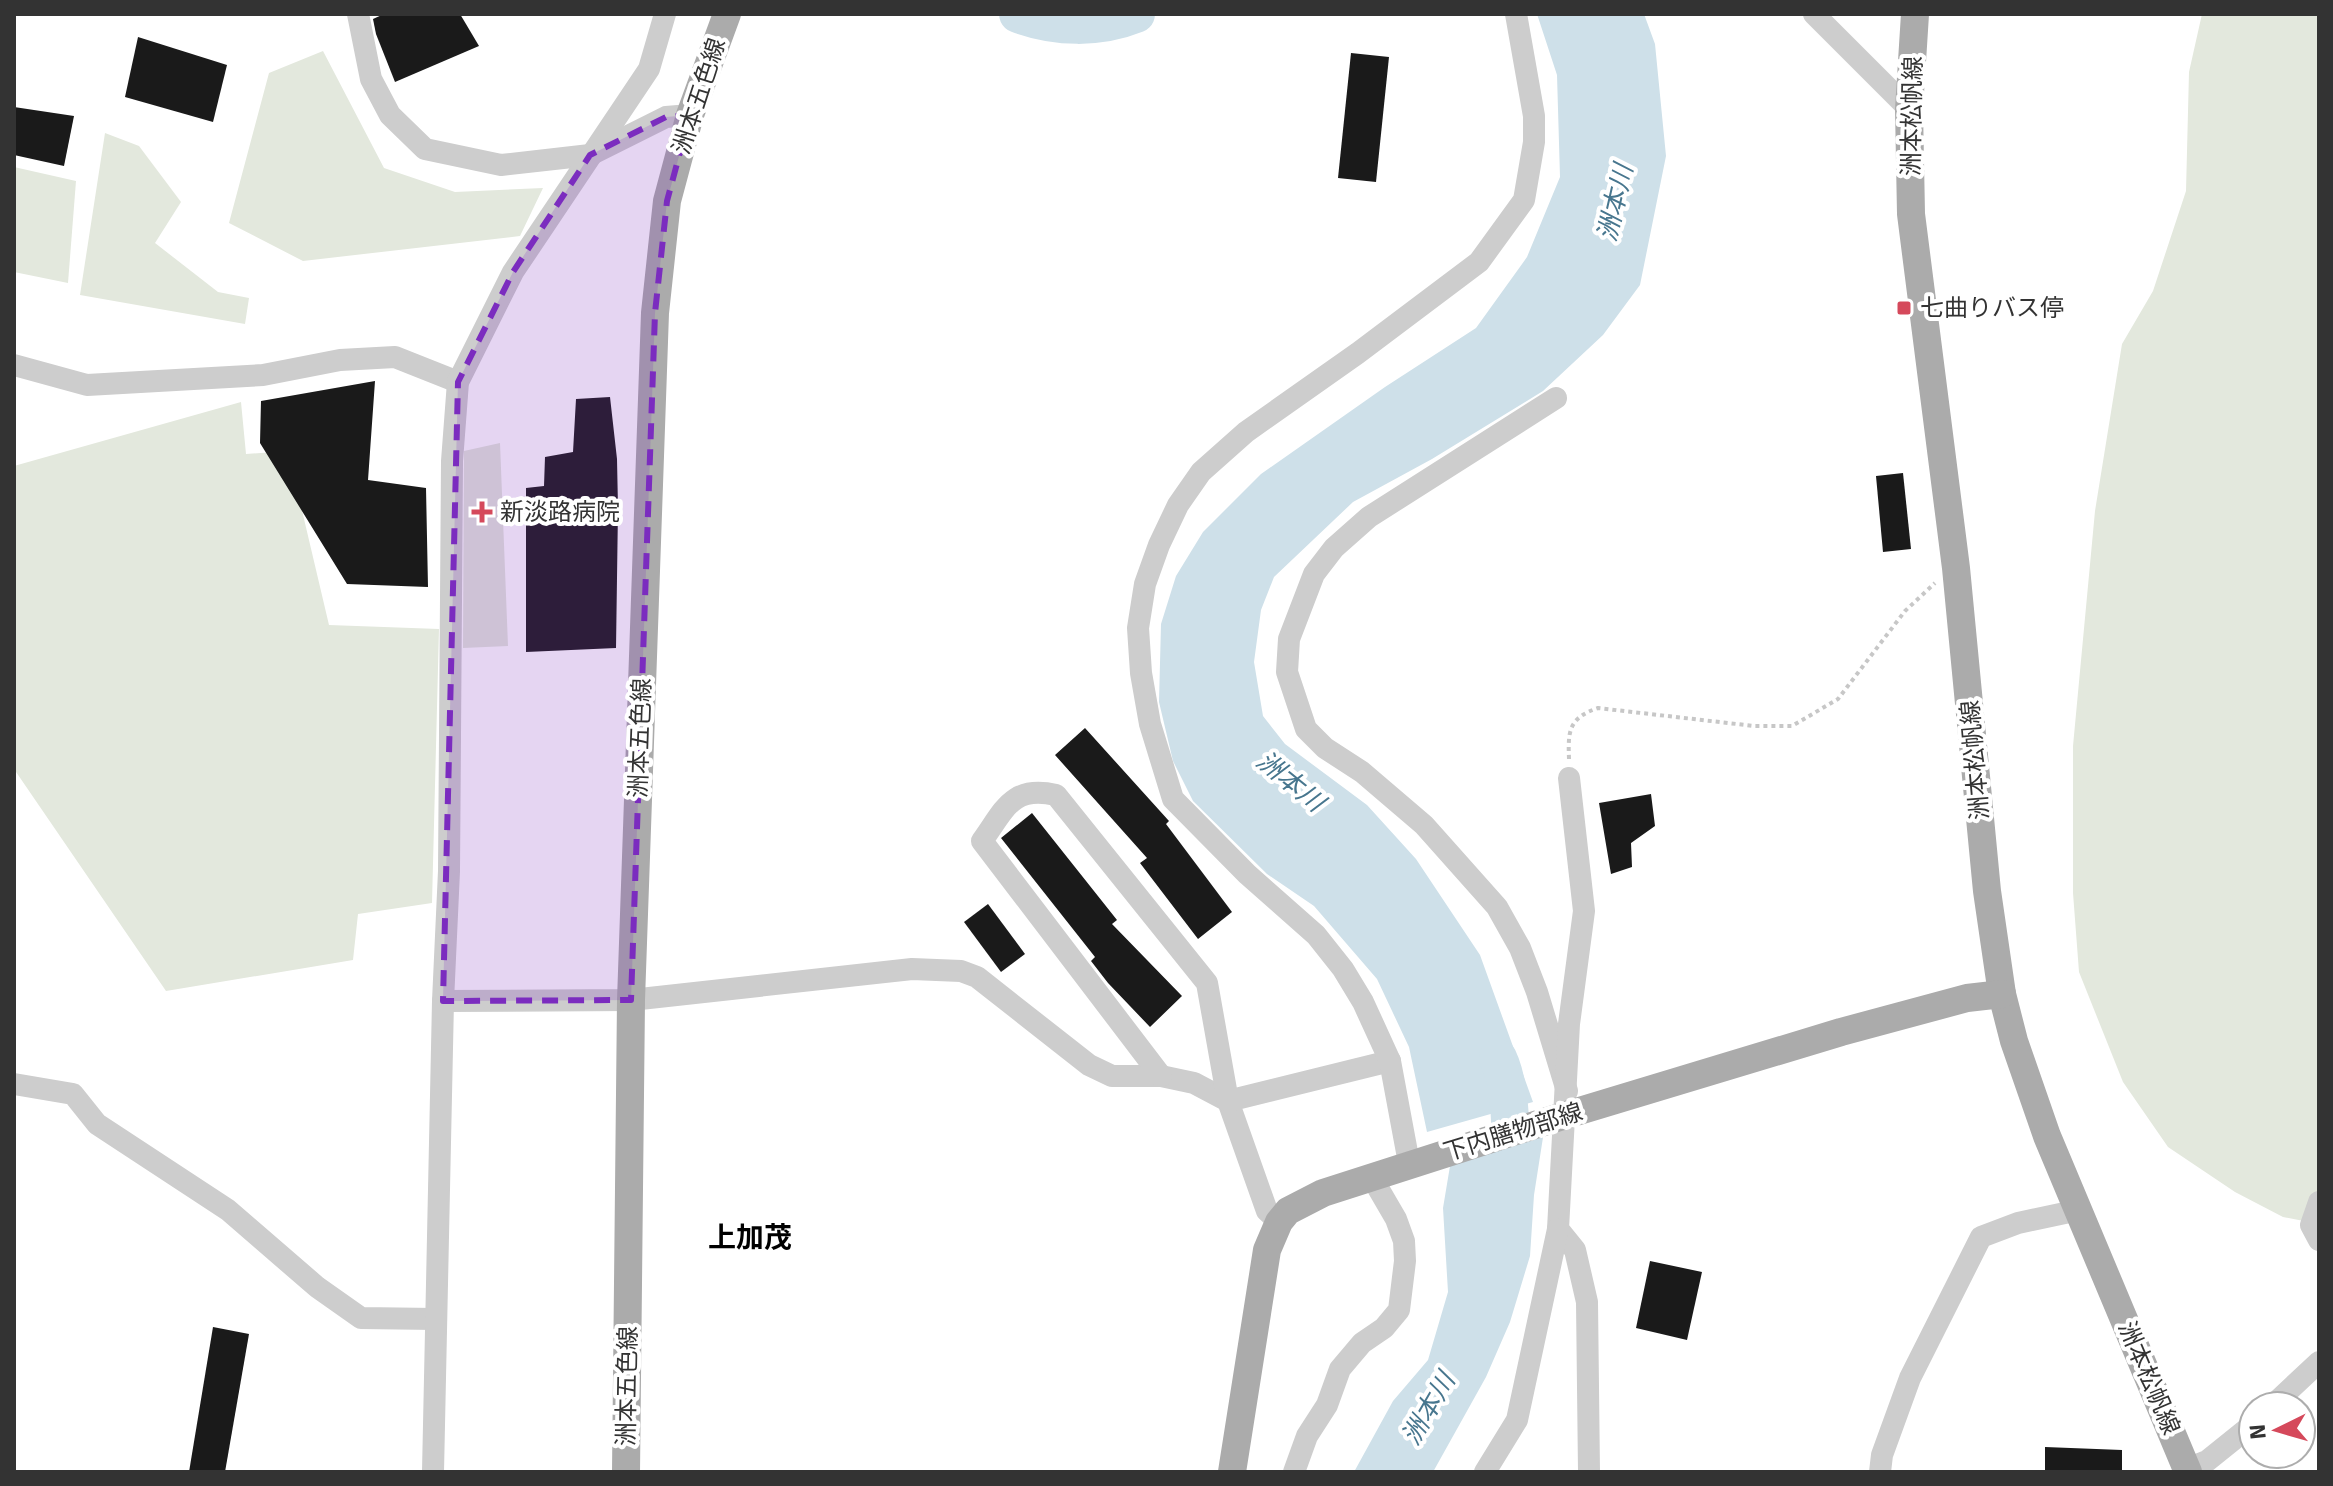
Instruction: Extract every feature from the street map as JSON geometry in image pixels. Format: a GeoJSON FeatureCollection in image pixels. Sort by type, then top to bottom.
{"type":"FeatureCollection","features":[{"type":"Feature","properties":{"kind":"main road","name":"洲本五色線"},"geometry":{"type":"LineString","coordinates":[[626,1472],[631,1000],[655,313],[667,201],[690,115],[727,14]]}},
{"type":"Feature","properties":{"kind":"main road","name":"洲本松帆線"},"geometry":{"type":"LineString","coordinates":[[1915,14],[1909,109],[1911,214],[1956,568],[1987,891],[2002,994],[2030,1092],[2188,1471]]}},
{"type":"Feature","properties":{"kind":"main road","name":"下内膳物部線"},"geometry":{"type":"LineString","coordinates":[[1279,1222],[1288,1211],[1301,1203],[1559,1110],[1967,998],[2002,994]]}},
{"type":"Feature","properties":{"kind":"main road"},"geometry":{"type":"LineString","coordinates":[[1232,1472],[1261,1278],[1267,1250],[1279,1222]]}},
{"type":"Feature","properties":{"kind":"street"},"geometry":{"type":"LineString","coordinates":[[358,14],[371,79],[390,115],[425,149],[501,165],[590,155],[666,117],[690,115]]}},
{"type":"Feature","properties":{"kind":"street"},"geometry":{"type":"LineString","coordinates":[[433,1472],[443,1001],[449,871],[452,461],[458,382],[513,272],[649,69],[665,14]]}},
{"type":"Feature","properties":{"kind":"street"},"geometry":{"type":"LineString","coordinates":[[1409,1163],[1390,1061],[1363,1002],[1343,969],[1316,935],[1247,874],[1173,799],[1150,724],[1141,673],[1138,628],[1145,584],[1159,545],[1178,505],[1201,472],[1246,432],[1479,262],[1524,200],[1534,142],[1534,116],[1516,14]]}},
{"type":"Feature","properties":{"kind":"street"},"geometry":{"type":"LineString","coordinates":[[1814,14],[1909,109]]}},
{"type":"Feature","properties":{"kind":"street"},"geometry":{"type":"LineString","coordinates":[[14,365],[87,385],[237,378],[340,360],[395,357],[458,382]]}},
{"type":"Feature","properties":{"kind":"street"},"geometry":{"type":"LineString","coordinates":[[1556,398],[1369,517],[1334,548],[1314,574],[1289,639],[1287,672],[1306,729],[1325,748],[1362,772],[1424,825],[1497,907],[1520,948],[1537,992],[1559,1110]]}},
{"type":"Feature","properties":{"kind":"street"},"geometry":{"type":"LineString","coordinates":[[1485,1472],[1517,1420],[1558,1229],[1559,1110],[1584,911],[1569,778]]}},
{"type":"Feature","properties":{"kind":"street"},"geometry":{"type":"LineString","coordinates":[[1161,1076],[982,841],[1011,801],[1035,790],[1056,795],[1207,983],[1228,1101],[1267,1211],[1279,1222]]}},
{"type":"Feature","properties":{"kind":"street"},"geometry":{"type":"LineString","coordinates":[[443,1001],[631,1000],[912,969],[961,971],[977,977],[1089,1065],[1112,1076],[1161,1076],[1194,1083],[1228,1101],[1390,1061]]}},
{"type":"Feature","properties":{"kind":"street"},"geometry":{"type":"LineString","coordinates":[[14,1084],[73,1094],[97,1124],[228,1210],[317,1287],[361,1318],[435,1319]]}},
{"type":"Feature","properties":{"kind":"street"},"geometry":{"type":"LineString","coordinates":[[1294,1472],[1307,1436],[1327,1405],[1340,1369],[1362,1343],[1384,1328],[1399,1310],[1405,1261],[1404,1241],[1396,1219],[1371,1176]]}},
{"type":"Feature","properties":{"kind":"street"},"geometry":{"type":"LineString","coordinates":[[2319,1202],[2311,1225],[2319,1240]]}},
{"type":"Feature","properties":{"kind":"street"},"geometry":{"type":"LineString","coordinates":[[1880,1472],[1882,1455],[1910,1378],[1981,1237],[2018,1223],[2079,1210]]}},
{"type":"Feature","properties":{"kind":"street"},"geometry":{"type":"LineString","coordinates":[[1558,1229],[1575,1250],[1587,1302],[1589,1472]]}},
{"type":"Feature","properties":{"kind":"street"},"geometry":{"type":"LineString","coordinates":[[2289,1390],[2319,1362]]}},
{"type":"Feature","properties":{"kind":"street"},"geometry":{"type":"LineString","coordinates":[[2188,1471],[2207,1461],[2237,1437]]}},
{"type":"Feature","properties":{"kind":"path"},"geometry":{"type":"LineString","coordinates":[[1569,778],[1568,734],[1576,719],[1598,708],[1754,726],[1792,726],[1838,699],[1905,611],[1939,579],[1956,568]]}},
{"type":"Feature","properties":{"kind":"highlighted area"},"geometry":{"type":"Polygon","coordinates":[[[690,115],[667,201],[655,313],[631,1000],[443,1001],[458,382],[513,272],[590,155],[666,117],[690,115]]]}},
{"type":"Feature","properties":{"kind":"shaded area"},"geometry":{"type":"Polygon","coordinates":[[[2202,14],[2319,14],[2319,1224],[2283,1217],[2235,1192],[2168,1147],[2123,1082],[2079,972],[2073,893],[2073,746],[2095,511],[2122,344],[2153,291],[2186,191],[2189,72],[2202,14]]]}},
{"type":"Feature","properties":{"kind":"shaded area"},"geometry":{"type":"Polygon","coordinates":[[[323,51],[384,168],[455,192],[543,188],[520,236],[303,261],[229,223],[269,73],[323,51]]]}},
{"type":"Feature","properties":{"kind":"shaded area"},"geometry":{"type":"Polygon","coordinates":[[[105,133],[139,146],[181,202],[155,243],[218,292],[249,298],[245,324],[80,295],[105,133]]]}},
{"type":"Feature","properties":{"kind":"shaded area"},"geometry":{"type":"Polygon","coordinates":[[[14,167],[76,181],[68,283],[14,272],[14,167]]]}},
{"type":"Feature","properties":{"kind":"shaded area"},"geometry":{"type":"Polygon","coordinates":[[[241,402],[246,454],[288,451],[329,625],[439,629],[432,903],[358,914],[353,960],[166,991],[14,769],[14,466],[241,402]]]}},
{"type":"Feature","properties":{"kind":"shaded area"},"geometry":{"type":"Polygon","coordinates":[[[500,443],[508,646],[463,648],[464,451],[500,443]]]}},
{"type":"Feature","properties":{"kind":"water"},"geometry":{"type":"Polygon","coordinates":[[[1537,14],[1644,14],[1655,44],[1666,156],[1640,285],[1603,335],[1543,391],[1432,459],[1353,502],[1274,577],[1261,610],[1254,662],[1263,716],[1285,744],[1367,805],[1416,859],[1480,955],[1533,1102],[1427,1132],[1409,1047],[1377,979],[1314,906],[1267,874],[1193,801],[1173,761],[1159,702],[1161,624],[1176,576],[1203,532],[1261,474],[1476,328],[1527,257],[1560,177],[1557,75],[1537,14]]]}},
{"type":"Feature","properties":{"kind":"water"},"geometry":{"type":"Polygon","coordinates":[[[1544,1131],[1534,1195],[1530,1256],[1510,1322],[1486,1377],[1433,1472],[1354,1472],[1393,1401],[1428,1360],[1448,1292],[1443,1208],[1451,1160],[1544,1131]]]}},
{"type":"Feature","properties":{"kind":"building"},"geometry":{"type":"Polygon","coordinates":[[[384,14],[460,14],[479,46],[395,82],[373,19],[384,14]]]}},
{"type":"Feature","properties":{"kind":"building"},"geometry":{"type":"Polygon","coordinates":[[[138,37],[227,65],[213,122],[125,97],[138,37]]]}},
{"type":"Feature","properties":{"kind":"building"},"geometry":{"type":"Polygon","coordinates":[[[1351,53],[1389,57],[1376,182],[1338,178],[1351,53]]]}},
{"type":"Feature","properties":{"kind":"building"},"geometry":{"type":"Polygon","coordinates":[[[14,107],[74,116],[64,166],[14,155],[14,107]]]}},
{"type":"Feature","properties":{"kind":"building"},"geometry":{"type":"Polygon","coordinates":[[[375,381],[368,480],[426,488],[428,587],[347,584],[260,443],[261,401],[375,381]]]}},
{"type":"Feature","properties":{"kind":"building"},"geometry":{"type":"Polygon","coordinates":[[[610,397],[617,459],[616,648],[526,652],[526,488],[544,486],[545,457],[573,452],[576,399],[610,397]]]}},
{"type":"Feature","properties":{"kind":"building"},"geometry":{"type":"Polygon","coordinates":[[[1903,473],[1911,549],[1883,552],[1876,476],[1903,473]]]}},
{"type":"Feature","properties":{"kind":"building"},"geometry":{"type":"Polygon","coordinates":[[[1085,728],[1169,821],[1166,824],[1232,912],[1198,939],[1140,863],[1147,858],[1055,755],[1085,728]]]}},
{"type":"Feature","properties":{"kind":"building"},"geometry":{"type":"Polygon","coordinates":[[[1651,794],[1655,826],[1631,843],[1632,867],[1611,874],[1599,803],[1651,794]]]}},
{"type":"Feature","properties":{"kind":"building"},"geometry":{"type":"Polygon","coordinates":[[[1032,813],[1117,920],[1112,924],[1182,996],[1150,1027],[1108,983],[1091,961],[1095,957],[1001,838],[1032,813]]]}},
{"type":"Feature","properties":{"kind":"building"},"geometry":{"type":"Polygon","coordinates":[[[988,904],[1025,954],[1001,972],[964,922],[988,904]]]}},
{"type":"Feature","properties":{"kind":"building"},"geometry":{"type":"Polygon","coordinates":[[[1650,1261],[1702,1272],[1687,1340],[1636,1328],[1650,1261]]]}},
{"type":"Feature","properties":{"kind":"building"},"geometry":{"type":"Polygon","coordinates":[[[213,1327],[249,1334],[225,1472],[189,1472],[213,1327]]]}},
{"type":"Feature","properties":{"kind":"building"},"geometry":{"type":"Polygon","coordinates":[[[2045,1447],[2122,1450],[2122,1472],[2045,1472],[2045,1447]]]}},
{"type":"Feature","properties":{"kind":"waterway"},"geometry":{"type":"LineString","coordinates":[[1018,14],[1047,22],[1077,25],[1107,22],[1136,14]]}},
{"type":"Feature","properties":{"kind":"waterway","name":"洲本川"},"geometry":{"type":"LineString","coordinates":[[1498,1058],[1506,1083],[1510,1113],[1507,1171]]}},
{"type":"Feature","properties":{"kind":"place","name":"七曲りバス停"},"geometry":{"type":"Point","coordinates":[1904,308]}},
{"type":"Feature","properties":{"kind":"place","name":"新淡路病院"},"geometry":{"type":"Point","coordinates":[482,512]}},
{"type":"Feature","properties":{"kind":"district","name":"上加茂"},"geometry":{"type":"Point","coordinates":[750,1238]}}]}
